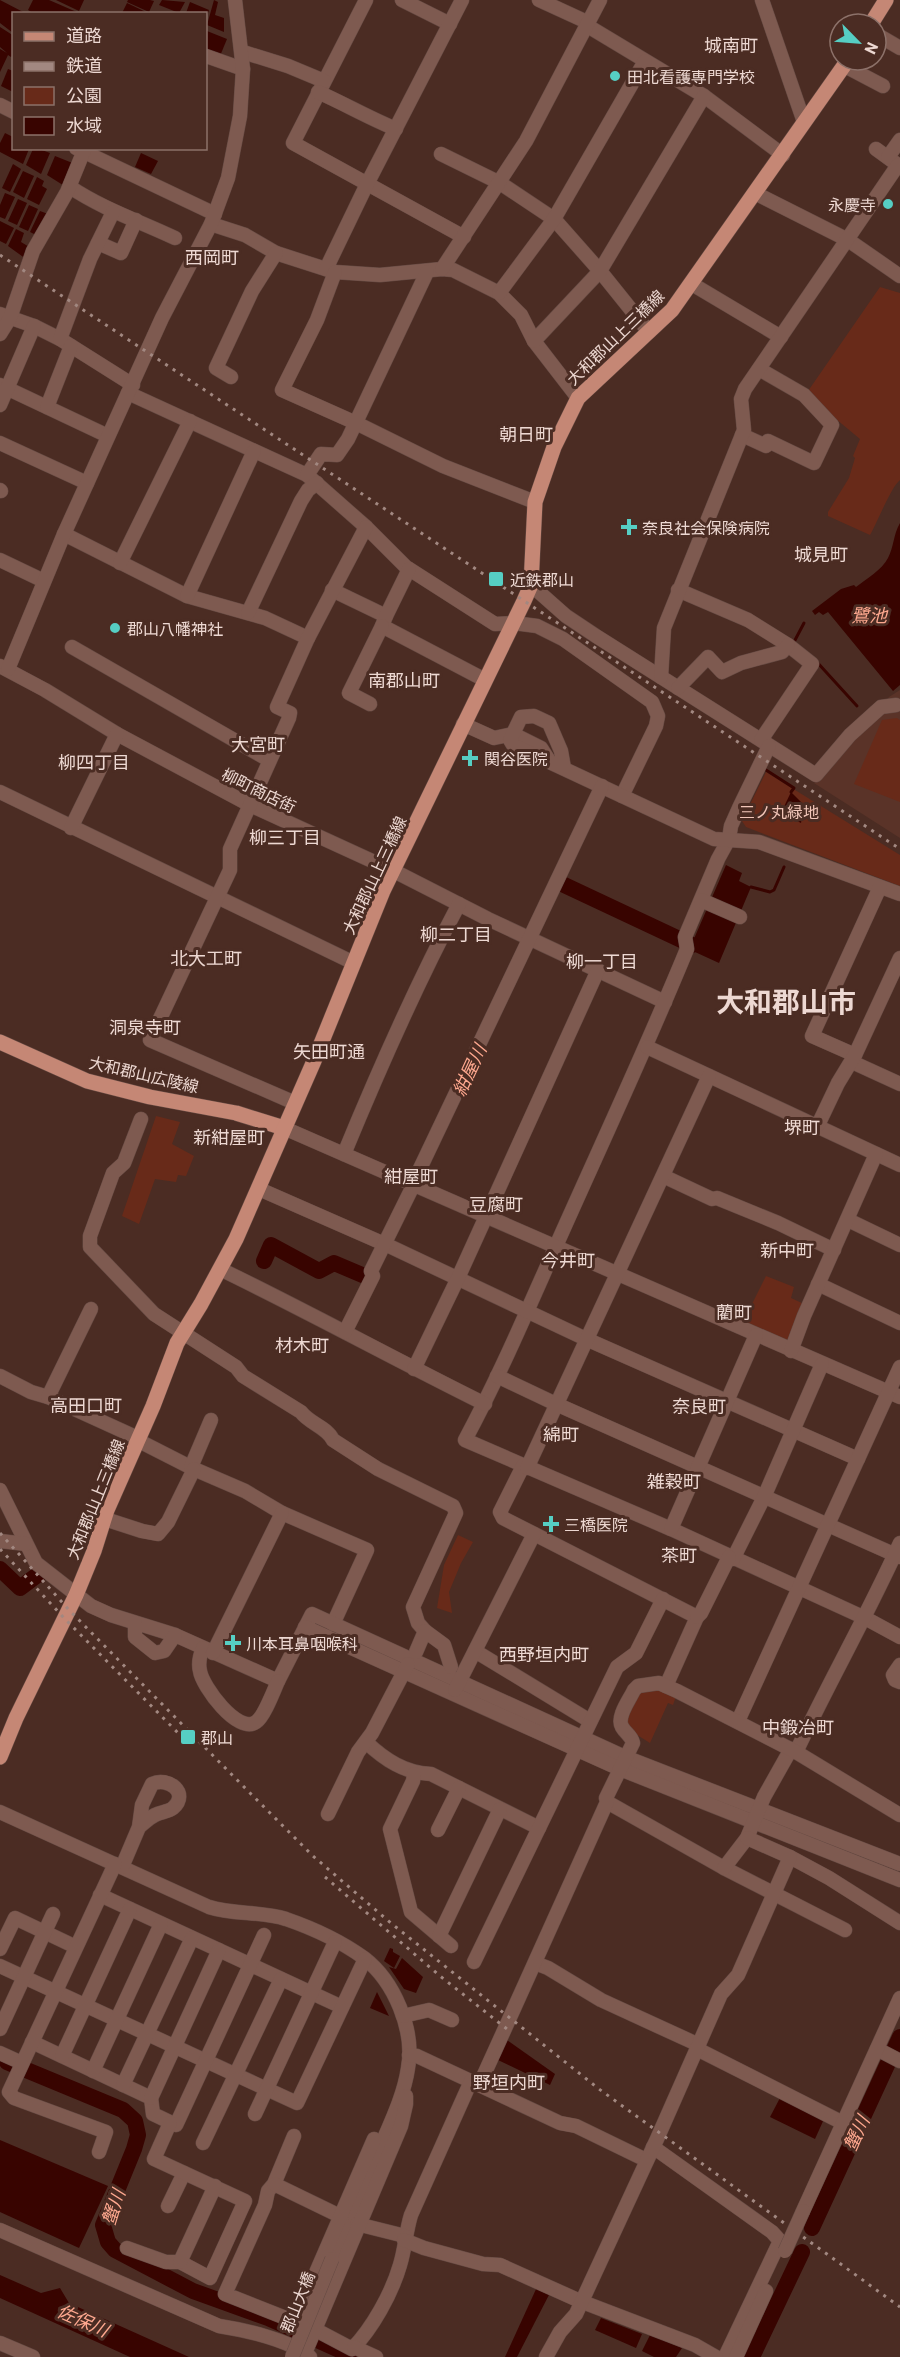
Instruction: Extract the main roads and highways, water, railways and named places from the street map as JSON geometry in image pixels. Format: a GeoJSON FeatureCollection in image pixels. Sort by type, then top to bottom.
{"type":"FeatureCollection","features":[{"type":"Feature","properties":{"kind":"main road","name":"大和郡山上三橋線"},"geometry":{"type":"LineString","coordinates":[[0,1757],[76,1595],[107,1510],[153,1406],[177,1342],[220,1269],[259,1189],[394,871],[531,585],[536,502],[554,447],[578,398],[672,310],[840,72]]}},
{"type":"Feature","properties":{"kind":"main road","name":"大和郡山広陵線"},"geometry":{"type":"LineString","coordinates":[[0,1042],[87,1081],[150,1097],[236,1113],[284,1128]]}},
{"type":"Feature","properties":{"kind":"water"},"geometry":{"type":"Polygon","coordinates":[[[0,0],[23,12],[12,12],[12,32],[0,23],[0,0]]]}},
{"type":"Feature","properties":{"kind":"water"},"geometry":{"type":"Polygon","coordinates":[[[33,0],[49,0],[77,12],[31,12],[28,10],[33,0]]]}},
{"type":"Feature","properties":{"kind":"water"},"geometry":{"type":"Polygon","coordinates":[[[56,0],[84,0],[79,11],[56,0]]]}},
{"type":"Feature","properties":{"kind":"water"},"geometry":{"type":"Polygon","coordinates":[[[128,0],[154,1],[149,12],[127,2],[128,0]]]}},
{"type":"Feature","properties":{"kind":"water"},"geometry":{"type":"Polygon","coordinates":[[[162,0],[185,2],[180,12],[159,5],[162,0]]]}},
{"type":"Feature","properties":{"kind":"water"},"geometry":{"type":"Polygon","coordinates":[[[214,0],[218,2],[215,15],[224,18],[224,32],[207,25],[214,0]]]}},
{"type":"Feature","properties":{"kind":"water"},"geometry":{"type":"Polygon","coordinates":[[[190,2],[209,10],[207,15],[207,12],[186,12],[190,2]]]}},
{"type":"Feature","properties":{"kind":"water"},"geometry":{"type":"Polygon","coordinates":[[[127,3],[146,12],[122,12],[127,3]]]}},
{"type":"Feature","properties":{"kind":"water"},"geometry":{"type":"Polygon","coordinates":[[[0,27],[12,35],[12,56],[8,55],[0,72],[0,49],[7,53],[0,47],[0,27]]]}},
{"type":"Feature","properties":{"kind":"water"},"geometry":{"type":"Polygon","coordinates":[[[207,31],[227,39],[220,56],[207,51],[207,31]]]}},
{"type":"Feature","properties":{"kind":"water"},"geometry":{"type":"Polygon","coordinates":[[[8,69],[12,71],[12,92],[1,86],[8,69]]]}},
{"type":"Feature","properties":{"kind":"water"},"geometry":{"type":"Polygon","coordinates":[[[5,133],[12,136],[12,150],[29,150],[23,164],[0,152],[0,143],[5,133]]]}},
{"type":"Feature","properties":{"kind":"water"},"geometry":{"type":"Polygon","coordinates":[[[33,150],[50,153],[41,174],[26,165],[33,150]]]}},
{"type":"Feature","properties":{"kind":"water"},"geometry":{"type":"Polygon","coordinates":[[[141,153],[158,161],[151,174],[135,167],[141,153]]]}},
{"type":"Feature","properties":{"kind":"water"},"geometry":{"type":"Polygon","coordinates":[[[55,156],[75,164],[66,187],[47,175],[55,156]]]}},
{"type":"Feature","properties":{"kind":"water"},"geometry":{"type":"Polygon","coordinates":[[[13,164],[21,169],[10,192],[2,188],[13,164]]]}},
{"type":"Feature","properties":{"kind":"water"},"geometry":{"type":"Polygon","coordinates":[[[23,171],[34,176],[24,198],[13,192],[23,171]]]}},
{"type":"Feature","properties":{"kind":"water"},"geometry":{"type":"Polygon","coordinates":[[[37,177],[44,181],[42,186],[47,189],[39,205],[27,199],[37,177]]]}},
{"type":"Feature","properties":{"kind":"water"},"geometry":{"type":"Polygon","coordinates":[[[5,193],[15,197],[5,219],[0,217],[0,205],[5,193]]]}},
{"type":"Feature","properties":{"kind":"water"},"geometry":{"type":"Polygon","coordinates":[[[18,199],[27,203],[17,225],[8,221],[18,199]]]}},
{"type":"Feature","properties":{"kind":"water"},"geometry":{"type":"Polygon","coordinates":[[[29,205],[38,209],[28,231],[19,227],[29,205]]]}},
{"type":"Feature","properties":{"kind":"water"},"geometry":{"type":"Polygon","coordinates":[[[40,211],[48,214],[38,236],[30,232],[40,211]]]}},
{"type":"Feature","properties":{"kind":"water"},"geometry":{"type":"Polygon","coordinates":[[[0,221],[14,228],[6,244],[0,241],[0,221]]]}},
{"type":"Feature","properties":{"kind":"water"},"geometry":{"type":"Polygon","coordinates":[[[16,229],[24,233],[21,242],[31,248],[26,259],[8,246],[16,229]]]}},
{"type":"Feature","properties":{"kind":"water","name":"鷺池"},"geometry":{"type":"Polygon","coordinates":[[[900,523],[900,685],[893,691],[828,612],[823,615],[819,612],[815,615],[812,611],[841,589],[854,585],[856,587],[882,566],[890,554],[900,523]]]}},
{"type":"Feature","properties":{"kind":"water"},"geometry":{"type":"Polygon","coordinates":[[[791,792],[804,805],[801,823],[781,813],[791,792]]]}},
{"type":"Feature","properties":{"kind":"water"},"geometry":{"type":"Polygon","coordinates":[[[726,865],[742,873],[739,881],[751,887],[719,963],[690,948],[726,865]]]}},
{"type":"Feature","properties":{"kind":"water"},"geometry":{"type":"Polygon","coordinates":[[[390,1948],[400,1956],[394,1968],[384,1961],[390,1948]]]}},
{"type":"Feature","properties":{"kind":"water"},"geometry":{"type":"Polygon","coordinates":[[[402,1958],[423,1977],[416,1993],[404,1989],[389,1967],[396,1969],[402,1958]]]}},
{"type":"Feature","properties":{"kind":"water"},"geometry":{"type":"Polygon","coordinates":[[[377,1992],[389,2016],[370,2008],[377,1992]]]}},
{"type":"Feature","properties":{"kind":"water"},"geometry":{"type":"Polygon","coordinates":[[[507,2040],[555,2074],[550,2085],[498,2060],[507,2040]]]}},
{"type":"Feature","properties":{"kind":"water"},"geometry":{"type":"Polygon","coordinates":[[[781,2096],[824,2119],[815,2139],[770,2117],[781,2096]]]}},
{"type":"Feature","properties":{"kind":"water"},"geometry":{"type":"Polygon","coordinates":[[[0,2140],[108,2186],[79,2248],[0,2212],[0,2140]]]}},
{"type":"Feature","properties":{"kind":"water","name":"佐保川"},"geometry":{"type":"Polygon","coordinates":[[[0,2275],[41,2293],[60,2288],[69,2303],[189,2357],[130,2357],[0,2298],[0,2275]]]}},
{"type":"Feature","properties":{"kind":"water"},"geometry":{"type":"Polygon","coordinates":[[[537,2287],[551,2291],[517,2357],[505,2357],[537,2287]]]}},
{"type":"Feature","properties":{"kind":"water"},"geometry":{"type":"Polygon","coordinates":[[[601,2318],[642,2334],[636,2348],[595,2330],[601,2318]]]}},
{"type":"Feature","properties":{"kind":"water"},"geometry":{"type":"Polygon","coordinates":[[[650,2335],[682,2348],[676,2357],[654,2357],[642,2351],[650,2335]]]}},
{"type":"Feature","properties":{"kind":"waterway"},"geometry":{"type":"LineString","coordinates":[[794,642],[804,623]]}},
{"type":"Feature","properties":{"kind":"waterway"},"geometry":{"type":"LineString","coordinates":[[816,661],[857,706]]}},
{"type":"Feature","properties":{"kind":"waterway"},"geometry":{"type":"LineString","coordinates":[[766,770],[794,788],[791,792]]}},
{"type":"Feature","properties":{"kind":"waterway"},"geometry":{"type":"LineString","coordinates":[[751,887],[770,892],[774,890],[784,867]]}},
{"type":"Feature","properties":{"kind":"waterway","name":"紺屋川"},"geometry":{"type":"LineString","coordinates":[[560,883],[692,945]]}},
{"type":"Feature","properties":{"kind":"waterway","name":"紺屋川"},"geometry":{"type":"LineString","coordinates":[[264,1261],[271,1245],[319,1271],[334,1263],[367,1277]]}},
{"type":"Feature","properties":{"kind":"waterway"},"geometry":{"type":"LineString","coordinates":[[0,1569],[20,1588],[40,1573]]}},
{"type":"Feature","properties":{"kind":"waterway","name":"蟹川"},"geometry":{"type":"LineString","coordinates":[[812,2228],[900,2037]]}},
{"type":"Feature","properties":{"kind":"waterway","name":"蟹川"},"geometry":{"type":"LineString","coordinates":[[7,2062],[123,2110],[135,2121],[138,2135],[134,2149],[103,2225],[108,2242],[115,2250],[193,2291],[268,2318],[355,2357]]}},
{"type":"Feature","properties":{"kind":"waterway","name":"蟹川"},"geometry":{"type":"LineString","coordinates":[[752,2357],[802,2252]]}},
{"type":"Feature","properties":{"kind":"railway"},"geometry":{"type":"LineString","coordinates":[[0,255],[900,849]]}},
{"type":"Feature","properties":{"kind":"railway"},"geometry":{"type":"LineString","coordinates":[[0,1533],[69,1610],[313,1856],[392,1924],[599,2089],[900,2307]]}},
{"type":"Feature","properties":{"kind":"railway"},"geometry":{"type":"LineString","coordinates":[[0,1549],[64,1618],[192,1747]]}},
{"type":"Feature","properties":{"kind":"railway"},"geometry":{"type":"LineString","coordinates":[[325,1877],[440,1976],[507,2029]]}},
{"type":"Feature","properties":{"kind":"place","name":"田北看護専門学校"},"geometry":{"type":"Point","coordinates":[615,76]}},
{"type":"Feature","properties":{"kind":"place","name":"永慶寺"},"geometry":{"type":"Point","coordinates":[888,204]}},
{"type":"Feature","properties":{"kind":"place","name":"奈良社会保険病院"},"geometry":{"type":"Point","coordinates":[629,527]}},
{"type":"Feature","properties":{"kind":"place","name":"近鉄郡山"},"geometry":{"type":"Point","coordinates":[496,579]}},
{"type":"Feature","properties":{"kind":"place","name":"郡山八幡神社"},"geometry":{"type":"Point","coordinates":[115,628]}},
{"type":"Feature","properties":{"kind":"place","name":"関谷医院"},"geometry":{"type":"Point","coordinates":[470,758]}},
{"type":"Feature","properties":{"kind":"place","name":"三橋医院"},"geometry":{"type":"Point","coordinates":[551,1524]}},
{"type":"Feature","properties":{"kind":"place","name":"川本耳鼻咽喉科"},"geometry":{"type":"Point","coordinates":[233,1643]}},
{"type":"Feature","properties":{"kind":"place","name":"郡山"},"geometry":{"type":"Point","coordinates":[188,1737]}},
{"type":"Feature","properties":{"kind":"district","name":"城南町"},"geometry":{"type":"Point","coordinates":[731,45]}},
{"type":"Feature","properties":{"kind":"district","name":"西岡町"},"geometry":{"type":"Point","coordinates":[212,257]}},
{"type":"Feature","properties":{"kind":"district","name":"朝日町"},"geometry":{"type":"Point","coordinates":[526,434]}},
{"type":"Feature","properties":{"kind":"district","name":"城見町"},"geometry":{"type":"Point","coordinates":[821,554]}},
{"type":"Feature","properties":{"kind":"district","name":"南郡山町"},"geometry":{"type":"Point","coordinates":[404,680]}},
{"type":"Feature","properties":{"kind":"district","name":"大宮町"},"geometry":{"type":"Point","coordinates":[258,744]}},
{"type":"Feature","properties":{"kind":"district","name":"柳四丁目"},"geometry":{"type":"Point","coordinates":[94,762]}},
{"type":"Feature","properties":{"kind":"district","name":"柳三丁目"},"geometry":{"type":"Point","coordinates":[285,837]}},
{"type":"Feature","properties":{"kind":"district","name":"柳二丁目"},"geometry":{"type":"Point","coordinates":[456,934]}},
{"type":"Feature","properties":{"kind":"district","name":"北大工町"},"geometry":{"type":"Point","coordinates":[206,958]}},
{"type":"Feature","properties":{"kind":"district","name":"柳一丁目"},"geometry":{"type":"Point","coordinates":[602,961]}},
{"type":"Feature","properties":{"kind":"district","name":"大和郡山市"},"geometry":{"type":"Point","coordinates":[786,1001]}},
{"type":"Feature","properties":{"kind":"district","name":"洞泉寺町"},"geometry":{"type":"Point","coordinates":[145,1027]}},
{"type":"Feature","properties":{"kind":"district","name":"矢田町通"},"geometry":{"type":"Point","coordinates":[329,1051]}},
{"type":"Feature","properties":{"kind":"district","name":"堺町"},"geometry":{"type":"Point","coordinates":[802,1127]}},
{"type":"Feature","properties":{"kind":"district","name":"新紺屋町"},"geometry":{"type":"Point","coordinates":[229,1137]}},
{"type":"Feature","properties":{"kind":"district","name":"紺屋町"},"geometry":{"type":"Point","coordinates":[411,1176]}},
{"type":"Feature","properties":{"kind":"district","name":"豆腐町"},"geometry":{"type":"Point","coordinates":[496,1204]}},
{"type":"Feature","properties":{"kind":"district","name":"新中町"},"geometry":{"type":"Point","coordinates":[787,1250]}},
{"type":"Feature","properties":{"kind":"district","name":"今井町"},"geometry":{"type":"Point","coordinates":[568,1260]}},
{"type":"Feature","properties":{"kind":"district","name":"藺町"},"geometry":{"type":"Point","coordinates":[734,1312]}},
{"type":"Feature","properties":{"kind":"district","name":"材木町"},"geometry":{"type":"Point","coordinates":[302,1345]}},
{"type":"Feature","properties":{"kind":"district","name":"高田口町"},"geometry":{"type":"Point","coordinates":[86,1405]}},
{"type":"Feature","properties":{"kind":"district","name":"奈良町"},"geometry":{"type":"Point","coordinates":[699,1406]}},
{"type":"Feature","properties":{"kind":"district","name":"綿町"},"geometry":{"type":"Point","coordinates":[561,1434]}},
{"type":"Feature","properties":{"kind":"district","name":"雑穀町"},"geometry":{"type":"Point","coordinates":[674,1481]}},
{"type":"Feature","properties":{"kind":"district","name":"茶町"},"geometry":{"type":"Point","coordinates":[679,1555]}},
{"type":"Feature","properties":{"kind":"district","name":"西野垣内町"},"geometry":{"type":"Point","coordinates":[544,1654]}},
{"type":"Feature","properties":{"kind":"district","name":"中鍛冶町"},"geometry":{"type":"Point","coordinates":[798,1727]}},
{"type":"Feature","properties":{"kind":"district","name":"野垣内町"},"geometry":{"type":"Point","coordinates":[509,2082]}},
{"type":"Feature","properties":{"kind":"park label","name":"三ノ丸緑地"},"geometry":{"type":"Point","coordinates":[779,811]}}]}
